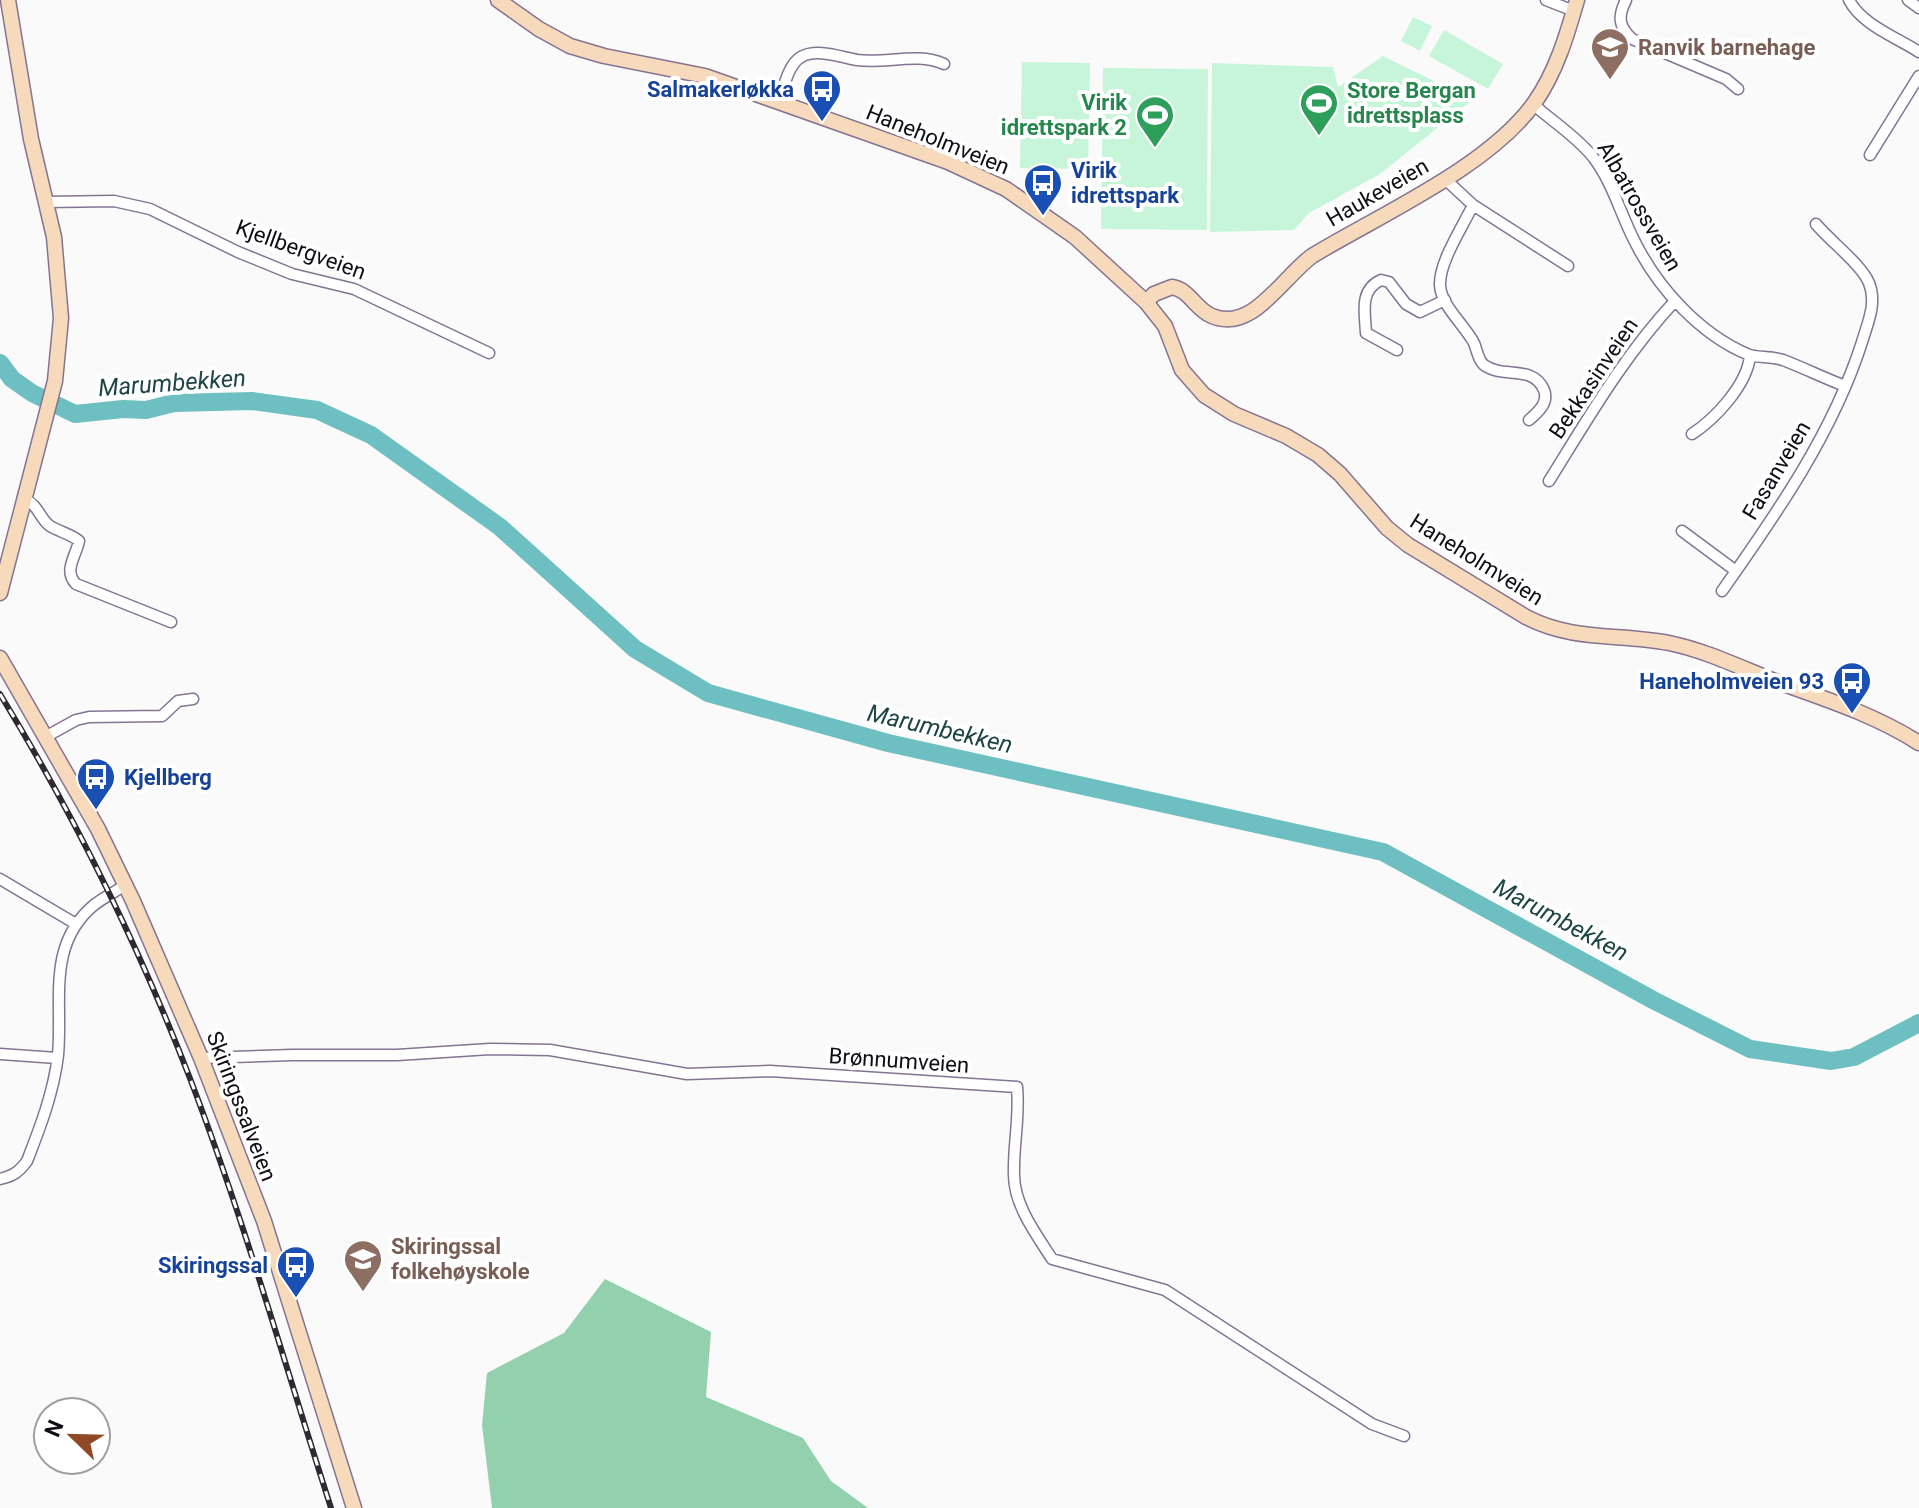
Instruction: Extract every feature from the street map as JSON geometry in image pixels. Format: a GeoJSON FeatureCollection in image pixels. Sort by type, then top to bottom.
{"type":"FeatureCollection","features":[{"type":"Feature","properties":{"kind":"main road"},"geometry":{"type":"LineString","coordinates":[[0,593],[50,403],[59,342],[60,290],[54,237],[31,139],[8,0]]}},
{"type":"Feature","properties":{"kind":"main road","name":"Haneholmveien"},"geometry":{"type":"LineString","coordinates":[[498,0],[552,37],[583,51],[695,73],[948,162],[1006,189],[1064,229],[1146,302],[1162,321],[1182,370],[1196,388],[1223,408],[1286,436],[1318,455],[1340,474],[1399,539],[1544,626],[1576,635],[1649,640],[1688,648],[1868,716],[1919,743]]}},
{"type":"Feature","properties":{"kind":"main road","name":"Haukeveien"},"geometry":{"type":"LineString","coordinates":[[1146,302],[1160,290],[1172,287],[1183,290],[1213,316],[1223,319],[1241,318],[1259,308],[1295,269],[1312,256],[1445,179],[1496,144],[1533,104],[1556,63],[1576,6]]}},
{"type":"Feature","properties":{"kind":"main road","name":"Skiringssalveien"},"geometry":{"type":"LineString","coordinates":[[0,658],[98,829],[201,1058],[264,1221],[354,1508]]}},
{"type":"Feature","properties":{"kind":"street"},"geometry":{"type":"LineString","coordinates":[[1546,0],[1576,6]]}},
{"type":"Feature","properties":{"kind":"street"},"geometry":{"type":"LineString","coordinates":[[1626,0],[1620,19],[1621,27],[1632,39],[1726,79],[1738,89]]}},
{"type":"Feature","properties":{"kind":"street"},"geometry":{"type":"LineString","coordinates":[[1849,0],[1872,23],[1919,52]]}},
{"type":"Feature","properties":{"kind":"street"},"geometry":{"type":"LineString","coordinates":[[1908,0],[1919,8]]}},
{"type":"Feature","properties":{"kind":"street"},"geometry":{"type":"LineString","coordinates":[[779,102],[795,62],[806,55],[830,54],[867,60],[928,58],[944,64]]}},
{"type":"Feature","properties":{"kind":"street"},"geometry":{"type":"LineString","coordinates":[[1870,155],[1919,76]]}},
{"type":"Feature","properties":{"kind":"street","name":"Albatrossveien"},"geometry":{"type":"LineString","coordinates":[[1533,104],[1571,134],[1593,158],[1624,213],[1637,246],[1675,301],[1712,332],[1750,356],[1765,355],[1783,360],[1845,386]]}},
{"type":"Feature","properties":{"kind":"street"},"geometry":{"type":"LineString","coordinates":[[1445,179],[1473,205],[1568,266]]}},
{"type":"Feature","properties":{"kind":"street","name":"Kjellbergveien"},"geometry":{"type":"LineString","coordinates":[[46,202],[114,201],[150,209],[238,252],[292,274],[354,289],[489,353]]}},
{"type":"Feature","properties":{"kind":"street"},"geometry":{"type":"LineString","coordinates":[[1473,205],[1443,269],[1440,285],[1445,300],[1466,330],[1483,364],[1530,375],[1540,382],[1545,401],[1529,420]]}},
{"type":"Feature","properties":{"kind":"street"},"geometry":{"type":"LineString","coordinates":[[1816,224],[1868,281],[1873,299],[1852,374],[1845,386]]}},
{"type":"Feature","properties":{"kind":"street"},"geometry":{"type":"LineString","coordinates":[[1397,350],[1366,333],[1365,298],[1370,286],[1381,280],[1389,282],[1406,304],[1420,312],[1445,300]]}},
{"type":"Feature","properties":{"kind":"street","name":"Bekkasinveien"},"geometry":{"type":"LineString","coordinates":[[1549,481],[1615,380],[1659,318],[1675,301]]}},
{"type":"Feature","properties":{"kind":"street"},"geometry":{"type":"LineString","coordinates":[[1692,434],[1717,415],[1745,374],[1750,356]]}},
{"type":"Feature","properties":{"kind":"street","name":"Fasanveien"},"geometry":{"type":"LineString","coordinates":[[1722,591],[1804,470],[1845,386]]}},
{"type":"Feature","properties":{"kind":"street"},"geometry":{"type":"LineString","coordinates":[[24,499],[36,506],[52,527],[79,541],[69,569],[70,578],[76,584],[171,622]]}},
{"type":"Feature","properties":{"kind":"street"},"geometry":{"type":"LineString","coordinates":[[1682,531],[1736,571]]}},
{"type":"Feature","properties":{"kind":"street"},"geometry":{"type":"LineString","coordinates":[[47,736],[76,720],[89,717],[162,716],[178,701],[193,699]]}},
{"type":"Feature","properties":{"kind":"street"},"geometry":{"type":"LineString","coordinates":[[0,879],[76,924]]}},
{"type":"Feature","properties":{"kind":"street"},"geometry":{"type":"LineString","coordinates":[[0,1179],[20,1171],[27,1161],[51,1090],[57,1058],[59,964],[67,939],[76,924],[94,906],[125,885]]}},
{"type":"Feature","properties":{"kind":"street","name":"Brønnumveien"},"geometry":{"type":"LineString","coordinates":[[201,1058],[550,1050],[687,1074],[770,1071],[1017,1087],[1019,1108],[1013,1177],[1028,1222],[1052,1259],[1165,1290],[1372,1424],[1404,1436]]}},
{"type":"Feature","properties":{"kind":"street"},"geometry":{"type":"LineString","coordinates":[[0,1054],[57,1058]]}},
{"type":"Feature","properties":{"kind":"green space"},"geometry":{"type":"Polygon","coordinates":[[[1413,17],[1432,26],[1420,51],[1401,41],[1413,17]]]}},
{"type":"Feature","properties":{"kind":"green space"},"geometry":{"type":"Polygon","coordinates":[[[1444,30],[1503,64],[1488,89],[1429,56],[1444,30]]]}},
{"type":"Feature","properties":{"kind":"green space","name":"Store Bergan idrettsplass"},"geometry":{"type":"Polygon","coordinates":[[[1383,56],[1472,100],[1380,174],[1309,213],[1294,230],[1210,232],[1212,63],[1333,67],[1338,87],[1383,56]]]}},
{"type":"Feature","properties":{"kind":"green space"},"geometry":{"type":"Polygon","coordinates":[[[1022,62],[1090,63],[1088,169],[1020,168],[1022,62]]]}},
{"type":"Feature","properties":{"kind":"green space","name":"Virik idrettspark 2"},"geometry":{"type":"Polygon","coordinates":[[[1103,68],[1208,69],[1207,230],[1101,229],[1103,68]]]}},
{"type":"Feature","properties":{"kind":"green space"},"geometry":{"type":"Polygon","coordinates":[[[605,1279],[711,1332],[706,1397],[803,1438],[831,1481],[868,1508],[492,1508],[482,1425],[487,1373],[564,1333],[605,1279]]]}},
{"type":"Feature","properties":{"kind":"waterway","name":"Marumbekken"},"geometry":{"type":"LineString","coordinates":[[0,363],[12,379],[32,393],[75,414],[146,410],[174,403],[252,401],[317,410],[371,435],[500,527],[635,649],[708,693],[888,743],[1383,852],[1653,1000],[1750,1049],[1831,1061],[1854,1057],[1919,1023]]}},
{"type":"Feature","properties":{"kind":"railway"},"geometry":{"type":"LineString","coordinates":[[0,694],[80,835],[171,1031],[229,1186],[331,1508]]}},
{"type":"Feature","properties":{"kind":"place","name":"Ranvik barnehage"},"geometry":{"type":"Point","coordinates":[1610,81]}},
{"type":"Feature","properties":{"kind":"place","name":"Salmakerløkka"},"geometry":{"type":"Point","coordinates":[822,123]}},
{"type":"Feature","properties":{"kind":"place","name":"Store Bergan idrettsplass"},"geometry":{"type":"Point","coordinates":[1319,137]}},
{"type":"Feature","properties":{"kind":"place","name":"Virik idrettspark 2"},"geometry":{"type":"Point","coordinates":[1155,149]}},
{"type":"Feature","properties":{"kind":"place","name":"Virik idrettspark"},"geometry":{"type":"Point","coordinates":[1043,217]}},
{"type":"Feature","properties":{"kind":"place","name":"Haneholmveien 93"},"geometry":{"type":"Point","coordinates":[1852,715]}},
{"type":"Feature","properties":{"kind":"place","name":"Kjellberg"},"geometry":{"type":"Point","coordinates":[96,811]}},
{"type":"Feature","properties":{"kind":"place","name":"Skiringssal folkehøyskole"},"geometry":{"type":"Point","coordinates":[363,1293]}},
{"type":"Feature","properties":{"kind":"place","name":"Skiringssal"},"geometry":{"type":"Point","coordinates":[296,1299]}}]}
